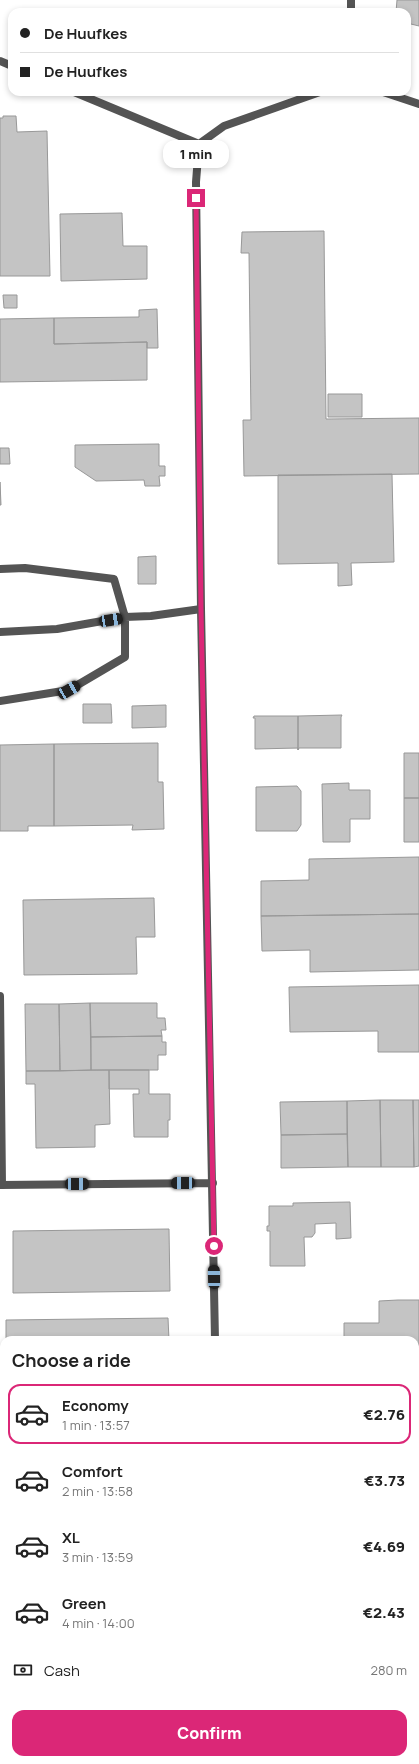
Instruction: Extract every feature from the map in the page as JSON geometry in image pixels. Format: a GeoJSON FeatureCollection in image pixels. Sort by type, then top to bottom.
{"type":"FeatureCollection","features":[{"type":"Feature","properties":{"kind":"street"},"geometry":{"type":"LineString","coordinates":[[84,96],[199,144]]}},
{"type":"Feature","properties":{"kind":"street"},"geometry":{"type":"LineString","coordinates":[[215,1336],[201,609],[196,182],[199,144],[224,126],[309,96]]}},
{"type":"Feature","properties":{"kind":"street"},"geometry":{"type":"LineString","coordinates":[[395,96],[419,104]]}},
{"type":"Feature","properties":{"kind":"street"},"geometry":{"type":"LineString","coordinates":[[0,569],[25,568],[114,579],[125,617],[125,657],[69,690],[0,701]]}},
{"type":"Feature","properties":{"kind":"street"},"geometry":{"type":"LineString","coordinates":[[0,632],[57,629],[125,617],[151,616],[201,609]]}},
{"type":"Feature","properties":{"kind":"street"},"geometry":{"type":"LineString","coordinates":[[0,996],[1,1185],[213,1183]]}},
{"type":"Feature","properties":{"kind":"building"},"geometry":{"type":"Polygon","coordinates":[[[397,0],[419,0],[419,26],[411,24],[411,8],[396,8],[397,0]]]}},
{"type":"Feature","properties":{"kind":"building"},"geometry":{"type":"Polygon","coordinates":[[[3,116],[16,116],[17,132],[47,131],[50,276],[0,276],[0,118],[3,118],[3,116]]]}},
{"type":"Feature","properties":{"kind":"building"},"geometry":{"type":"Polygon","coordinates":[[[122,213],[123,246],[147,246],[147,279],[61,281],[60,214],[122,213]]]}},
{"type":"Feature","properties":{"kind":"building"},"geometry":{"type":"Polygon","coordinates":[[[324,231],[326,419],[419,418],[419,474],[244,476],[243,420],[251,420],[249,253],[241,253],[242,232],[324,231]]]}},
{"type":"Feature","properties":{"kind":"building"},"geometry":{"type":"Polygon","coordinates":[[[3,295],[17,295],[17,308],[4,308],[3,295]]]}},
{"type":"Feature","properties":{"kind":"building"},"geometry":{"type":"Polygon","coordinates":[[[157,309],[158,348],[147,348],[147,342],[54,344],[54,318],[139,317],[139,310],[157,309]]]}},
{"type":"Feature","properties":{"kind":"building"},"geometry":{"type":"Polygon","coordinates":[[[54,318],[54,344],[147,342],[147,380],[0,382],[0,319],[54,318]]]}},
{"type":"Feature","properties":{"kind":"building"},"geometry":{"type":"Polygon","coordinates":[[[328,394],[362,394],[362,417],[328,417],[328,394]]]}},
{"type":"Feature","properties":{"kind":"building"},"geometry":{"type":"Polygon","coordinates":[[[159,444],[159,466],[165,466],[165,476],[159,476],[160,486],[145,486],[144,480],[96,481],[75,467],[75,445],[159,444]]]}},
{"type":"Feature","properties":{"kind":"building"},"geometry":{"type":"Polygon","coordinates":[[[0,448],[9,448],[10,464],[0,464],[0,448]]]}},
{"type":"Feature","properties":{"kind":"building"},"geometry":{"type":"Polygon","coordinates":[[[392,474],[394,562],[351,563],[352,585],[338,586],[338,563],[278,564],[278,475],[392,474]]]}},
{"type":"Feature","properties":{"kind":"building"},"geometry":{"type":"Polygon","coordinates":[[[0,482],[1,505],[0,505],[0,482]]]}},
{"type":"Feature","properties":{"kind":"building"},"geometry":{"type":"Polygon","coordinates":[[[156,556],[156,584],[138,584],[138,557],[156,556]]]}},
{"type":"Feature","properties":{"kind":"building"},"geometry":{"type":"Polygon","coordinates":[[[83,704],[111,704],[112,723],[83,723],[83,704]]]}},
{"type":"Feature","properties":{"kind":"building"},"geometry":{"type":"Polygon","coordinates":[[[166,705],[166,727],[132,728],[132,706],[166,705]]]}},
{"type":"Feature","properties":{"kind":"building"},"geometry":{"type":"Polygon","coordinates":[[[342,715],[341,748],[299,748],[298,750],[298,716],[342,715]]]}},
{"type":"Feature","properties":{"kind":"building"},"geometry":{"type":"Polygon","coordinates":[[[254,716],[298,716],[298,748],[255,749],[254,716]]]}},
{"type":"Feature","properties":{"kind":"building"},"geometry":{"type":"Polygon","coordinates":[[[158,743],[158,782],[163,782],[164,829],[132,830],[133,825],[54,826],[54,744],[158,743]]]}},
{"type":"Feature","properties":{"kind":"building"},"geometry":{"type":"Polygon","coordinates":[[[54,744],[54,826],[28,826],[28,831],[0,831],[0,745],[54,744]]]}},
{"type":"Feature","properties":{"kind":"building"},"geometry":{"type":"Polygon","coordinates":[[[404,753],[419,753],[419,798],[404,798],[404,753]]]}},
{"type":"Feature","properties":{"kind":"building"},"geometry":{"type":"Polygon","coordinates":[[[349,783],[349,790],[370,790],[370,819],[350,819],[350,842],[323,842],[322,784],[349,783]]]}},
{"type":"Feature","properties":{"kind":"building"},"geometry":{"type":"Polygon","coordinates":[[[297,786],[301,791],[301,825],[297,831],[256,831],[256,787],[297,786]]]}},
{"type":"Feature","properties":{"kind":"building"},"geometry":{"type":"Polygon","coordinates":[[[404,798],[419,798],[419,842],[404,842],[404,798]]]}},
{"type":"Feature","properties":{"kind":"building"},"geometry":{"type":"Polygon","coordinates":[[[419,857],[419,914],[261,916],[261,881],[309,880],[309,859],[419,857]]]}},
{"type":"Feature","properties":{"kind":"building"},"geometry":{"type":"Polygon","coordinates":[[[154,898],[155,937],[136,937],[137,974],[24,975],[23,900],[154,898]]]}},
{"type":"Feature","properties":{"kind":"building"},"geometry":{"type":"Polygon","coordinates":[[[419,914],[419,970],[310,972],[310,950],[262,951],[261,916],[419,914]]]}},
{"type":"Feature","properties":{"kind":"building"},"geometry":{"type":"Polygon","coordinates":[[[419,985],[419,1052],[378,1052],[378,1031],[290,1032],[289,987],[419,985]]]}},
{"type":"Feature","properties":{"kind":"building"},"geometry":{"type":"Polygon","coordinates":[[[90,1003],[91,1070],[60,1071],[59,1004],[90,1003]]]}},
{"type":"Feature","properties":{"kind":"building"},"geometry":{"type":"Polygon","coordinates":[[[90,1003],[157,1003],[157,1018],[165,1018],[166,1030],[161,1030],[162,1036],[91,1037],[90,1003]]]}},
{"type":"Feature","properties":{"kind":"building"},"geometry":{"type":"Polygon","coordinates":[[[25,1004],[59,1004],[60,1071],[26,1071],[25,1004]]]}},
{"type":"Feature","properties":{"kind":"building"},"geometry":{"type":"Polygon","coordinates":[[[162,1036],[162,1042],[166,1042],[166,1055],[158,1055],[158,1070],[91,1070],[91,1037],[162,1036]]]}},
{"type":"Feature","properties":{"kind":"building"},"geometry":{"type":"Polygon","coordinates":[[[109,1070],[149,1070],[149,1094],[170,1094],[170,1120],[168,1120],[168,1137],[134,1137],[133,1094],[139,1094],[139,1089],[109,1089],[109,1070]]]}},
{"type":"Feature","properties":{"kind":"building"},"geometry":{"type":"Polygon","coordinates":[[[109,1070],[110,1124],[95,1125],[95,1147],[36,1148],[35,1084],[26,1084],[26,1071],[109,1070]]]}},
{"type":"Feature","properties":{"kind":"building"},"geometry":{"type":"Polygon","coordinates":[[[380,1100],[413,1100],[414,1167],[381,1167],[380,1100]]]}},
{"type":"Feature","properties":{"kind":"building"},"geometry":{"type":"Polygon","coordinates":[[[380,1100],[381,1167],[348,1167],[347,1101],[380,1100]]]}},
{"type":"Feature","properties":{"kind":"building"},"geometry":{"type":"Polygon","coordinates":[[[413,1100],[419,1100],[419,1166],[414,1167],[413,1100]]]}},
{"type":"Feature","properties":{"kind":"building"},"geometry":{"type":"Polygon","coordinates":[[[347,1101],[347,1134],[281,1135],[280,1102],[347,1101]]]}},
{"type":"Feature","properties":{"kind":"building"},"geometry":{"type":"Polygon","coordinates":[[[347,1134],[348,1167],[281,1168],[281,1135],[347,1134]]]}},
{"type":"Feature","properties":{"kind":"building"},"geometry":{"type":"Polygon","coordinates":[[[350,1202],[351,1238],[336,1239],[336,1223],[315,1224],[315,1233],[312,1237],[304,1237],[305,1266],[270,1266],[270,1231],[267,1231],[267,1226],[269,1226],[269,1206],[293,1206],[293,1203],[350,1202]]]}},
{"type":"Feature","properties":{"kind":"building"},"geometry":{"type":"Polygon","coordinates":[[[169,1229],[170,1291],[13,1293],[13,1231],[169,1229]]]}},
{"type":"Feature","properties":{"kind":"building"},"geometry":{"type":"Polygon","coordinates":[[[419,1300],[419,1336],[344,1336],[344,1323],[379,1323],[379,1301],[419,1300]]]}},
{"type":"Feature","properties":{"kind":"building"},"geometry":{"type":"Polygon","coordinates":[[[168,1318],[169,1336],[6,1336],[6,1320],[168,1318]]]}},
{"type":"Feature","properties":{"kind":"route"},"geometry":{"type":"LineString","coordinates":[[196,198],[201,609],[214,1246]]}}]}
